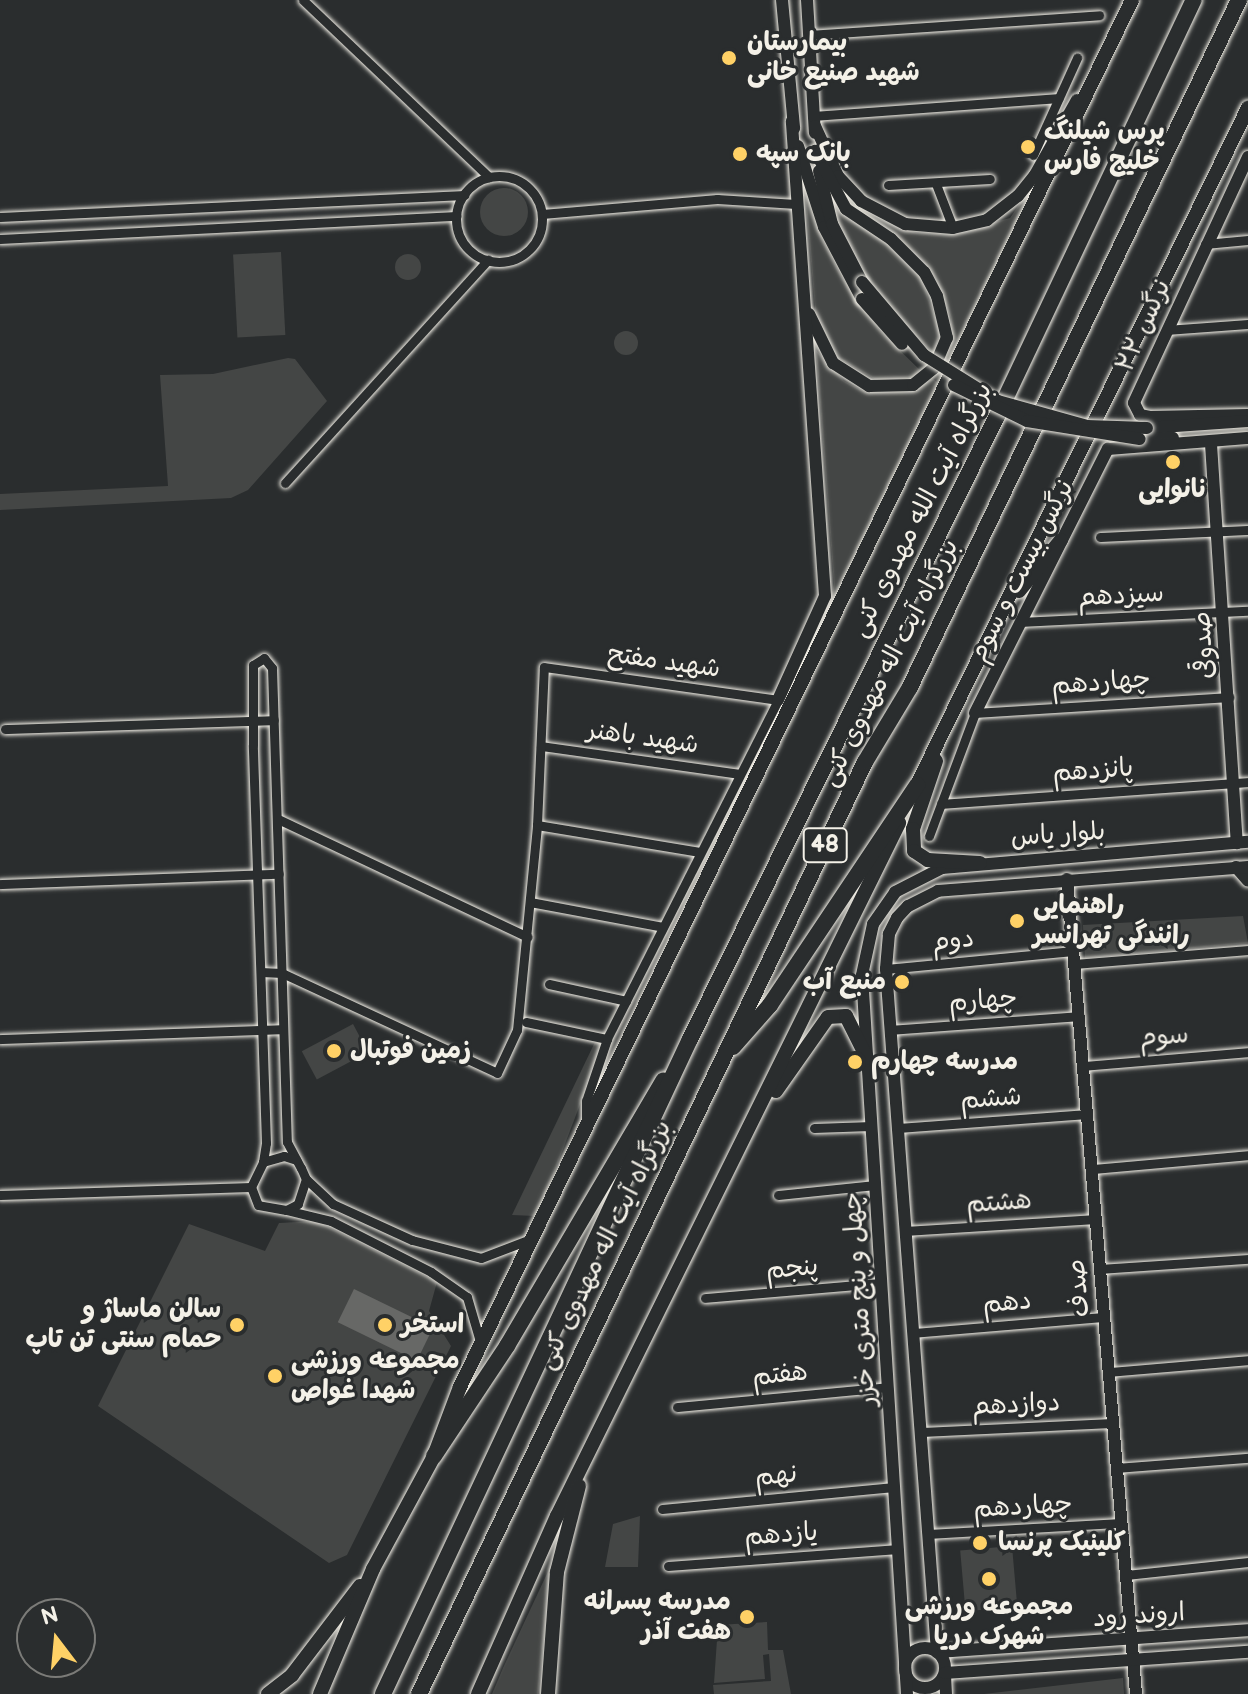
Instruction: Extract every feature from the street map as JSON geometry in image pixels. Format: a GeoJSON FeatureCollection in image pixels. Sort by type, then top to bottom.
{"type":"FeatureCollection","features":[{"type":"Feature","properties":{"kind":"highway","name":"بزرگراه آیت الله مهدوی کنی"},"geometry":{"type":"LineString","coordinates":[[690,1039],[997,416],[1194,0]]}},
{"type":"Feature","properties":{"kind":"highway","name":"بزرگراه آیت اله مهدوی کنی"},"geometry":{"type":"LineString","coordinates":[[419,1694],[865,762],[910,687],[1239,0]]}},
{"type":"Feature","properties":{"kind":"highway"},"geometry":{"type":"LineString","coordinates":[[719,1064],[770,1005],[917,785]]}},
{"type":"Feature","properties":{"kind":"highway"},"geometry":{"type":"LineString","coordinates":[[434,1456],[507,1346],[690,1039]]}},
{"type":"Feature","properties":{"kind":"highway","name":"بزرگراه آیت اله مهدوی کنی"},"geometry":{"type":"LineString","coordinates":[[383,1694],[690,1039]]}},
{"type":"Feature","properties":{"kind":"main road"},"geometry":{"type":"LineString","coordinates":[[778,700],[825,596],[782,0]]}},
{"type":"Feature","properties":{"kind":"main road"},"geometry":{"type":"LineString","coordinates":[[807,0],[815,151],[832,224],[862,282],[924,355],[998,401],[1087,426],[1144,433],[1248,418]]}},
{"type":"Feature","properties":{"kind":"main road"},"geometry":{"type":"LineString","coordinates":[[814,121],[838,176],[861,201],[905,224],[931,229],[953,228],[987,220],[1018,196],[1035,175],[1132,0]]}},
{"type":"Feature","properties":{"kind":"main road"},"geometry":{"type":"LineString","coordinates":[[320,1694],[373,1569],[434,1456],[481,1345],[1059,156],[1094,73]]}},
{"type":"Feature","properties":{"kind":"main road"},"geometry":{"type":"LineString","coordinates":[[478,1694],[740,1144],[1248,108]]}},
{"type":"Feature","properties":{"kind":"main road"},"geometry":{"type":"LineString","coordinates":[[792,121],[824,227],[862,299],[922,363],[994,409],[1056,429],[1248,436]]}},
{"type":"Feature","properties":{"kind":"main road"},"geometry":{"type":"LineString","coordinates":[[802,288],[820,346],[848,376],[890,389],[913,385],[940,359],[947,338],[944,320],[924,272],[891,239],[846,209],[815,151]]}},
{"type":"Feature","properties":{"kind":"main road","name":"نرگس ۲۲"},"geometry":{"type":"LineString","coordinates":[[1248,158],[1205,244],[1134,403],[1140,415],[1248,418]]}},
{"type":"Feature","properties":{"kind":"main road"},"geometry":{"type":"LineString","coordinates":[[1211,444],[1248,436]]}},
{"type":"Feature","properties":{"kind":"main road","name":"نرگس بیست و سوم"},"geometry":{"type":"LineString","coordinates":[[975,713],[1108,449],[1211,444]]}},
{"type":"Feature","properties":{"kind":"main road","name":"صدوقی"},"geometry":{"type":"LineString","coordinates":[[1211,444],[1225,613],[1233,783],[1242,843]]}},
{"type":"Feature","properties":{"kind":"main road"},"geometry":{"type":"LineString","coordinates":[[1003,610],[1061,540]]}},
{"type":"Feature","properties":{"kind":"main road"},"geometry":{"type":"LineString","coordinates":[[794,666],[824,642]]}},
{"type":"Feature","properties":{"kind":"main road"},"geometry":{"type":"LineString","coordinates":[[794,666],[797,697]]}},
{"type":"Feature","properties":{"kind":"main road"},"geometry":{"type":"LineString","coordinates":[[947,723],[912,845],[928,860],[980,863]]}},
{"type":"Feature","properties":{"kind":"main road","name":"بلوار یاس"},"geometry":{"type":"LineString","coordinates":[[884,905],[903,886],[957,865],[1242,843]]}},
{"type":"Feature","properties":{"kind":"main road"},"geometry":{"type":"LineString","coordinates":[[957,865],[950,877],[961,886]]}},
{"type":"Feature","properties":{"kind":"main road"},"geometry":{"type":"LineString","coordinates":[[1242,867],[1248,881]]}},
{"type":"Feature","properties":{"kind":"main road","name":"بلوار یاس"},"geometry":{"type":"LineString","coordinates":[[897,918],[922,897],[961,886],[1242,867]]}},
{"type":"Feature","properties":{"kind":"main road","name":"صدف"},"geometry":{"type":"LineString","coordinates":[[1067,879],[1136,1694]]}},
{"type":"Feature","properties":{"kind":"main road","name":"چهل و پنج متری خزر"},"geometry":{"type":"LineString","coordinates":[[884,905],[863,962],[907,1694]]}},
{"type":"Feature","properties":{"kind":"main road","name":"چهل و پنج متری خزر"},"geometry":{"type":"LineString","coordinates":[[897,918],[889,934],[886,969],[937,1652]]}},
{"type":"Feature","properties":{"kind":"main road"},"geometry":{"type":"LineString","coordinates":[[740,1144],[828,1017],[846,1016],[867,1058]]}},
{"type":"Feature","properties":{"kind":"main road"},"geometry":{"type":"LineString","coordinates":[[548,1694],[557,1572],[586,1462]]}},
{"type":"Feature","properties":{"kind":"main road"},"geometry":{"type":"LineString","coordinates":[[268,1694],[292,1675],[373,1569]]}},
{"type":"Feature","properties":{"kind":"main road","name":"اروند رود"},"geometry":{"type":"LineString","coordinates":[[937,1652],[1248,1630]]}},
{"type":"Feature","properties":{"kind":"main road"},"geometry":{"type":"LineString","coordinates":[[945,1673],[937,1684],[924,1688],[912,1683],[906,1671],[912,1653],[925,1648],[937,1652],[945,1673],[946,1694]]}},
{"type":"Feature","properties":{"kind":"main road","name":"اروند رود"},"geometry":{"type":"LineString","coordinates":[[945,1673],[1248,1652]]}},
{"type":"Feature","properties":{"kind":"street"},"geometry":{"type":"LineString","coordinates":[[303,0],[489,177],[518,180],[530,188],[542,214],[536,241],[527,251],[502,261],[488,260],[464,244],[456,216],[464,195]]}},
{"type":"Feature","properties":{"kind":"street"},"geometry":{"type":"LineString","coordinates":[[809,35],[1099,15]]}},
{"type":"Feature","properties":{"kind":"street"},"geometry":{"type":"LineString","coordinates":[[1033,155],[1077,58]]}},
{"type":"Feature","properties":{"kind":"street"},"geometry":{"type":"LineString","coordinates":[[814,121],[1058,98]]}},
{"type":"Feature","properties":{"kind":"street"},"geometry":{"type":"LineString","coordinates":[[0,217],[464,195],[489,177]]}},
{"type":"Feature","properties":{"kind":"street"},"geometry":{"type":"LineString","coordinates":[[888,185],[990,179]]}},
{"type":"Feature","properties":{"kind":"street"},"geometry":{"type":"LineString","coordinates":[[936,184],[939,204],[953,228]]}},
{"type":"Feature","properties":{"kind":"street"},"geometry":{"type":"LineString","coordinates":[[542,214],[717,199],[796,204]]}},
{"type":"Feature","properties":{"kind":"street"},"geometry":{"type":"LineString","coordinates":[[931,229],[939,204]]}},
{"type":"Feature","properties":{"kind":"street"},"geometry":{"type":"LineString","coordinates":[[0,239],[456,216]]}},
{"type":"Feature","properties":{"kind":"street"},"geometry":{"type":"LineString","coordinates":[[1205,244],[1248,240]]}},
{"type":"Feature","properties":{"kind":"street"},"geometry":{"type":"LineString","coordinates":[[285,483],[488,260]]}},
{"type":"Feature","properties":{"kind":"street"},"geometry":{"type":"LineString","coordinates":[[1166,330],[1248,324]]}},
{"type":"Feature","properties":{"kind":"street"},"geometry":{"type":"LineString","coordinates":[[1100,537],[1248,530]]}},
{"type":"Feature","properties":{"kind":"street","name":"سیزدهم"},"geometry":{"type":"LineString","coordinates":[[1019,622],[1248,611]]}},
{"type":"Feature","properties":{"kind":"street"},"geometry":{"type":"LineString","coordinates":[[481,1345],[467,1297],[431,1272],[331,1221],[258,1205],[251,1187],[263,1162],[263,1030],[253,665],[264,658],[272,665],[287,1142],[306,1179],[333,1204],[412,1240],[481,1258],[533,1238]]}},
{"type":"Feature","properties":{"kind":"street","name":"شهید مفتح"},"geometry":{"type":"LineString","coordinates":[[541,746],[544,667],[778,700]]}},
{"type":"Feature","properties":{"kind":"street","name":"چهاردهم"},"geometry":{"type":"LineString","coordinates":[[975,713],[1229,697]]}},
{"type":"Feature","properties":{"kind":"street"},"geometry":{"type":"LineString","coordinates":[[586,1130],[586,1101],[607,1039],[778,700]]}},
{"type":"Feature","properties":{"kind":"street"},"geometry":{"type":"LineString","coordinates":[[929,836],[975,713]]}},
{"type":"Feature","properties":{"kind":"street"},"geometry":{"type":"LineString","coordinates":[[5,729],[274,720]]}},
{"type":"Feature","properties":{"kind":"street"},"geometry":{"type":"LineString","coordinates":[[261,972],[282,973],[497,1073],[517,1030],[528,937],[541,746]]}},
{"type":"Feature","properties":{"kind":"street","name":"شهید باهنر"},"geometry":{"type":"LineString","coordinates":[[541,746],[739,774]]}},
{"type":"Feature","properties":{"kind":"street","name":"پانزدهم"},"geometry":{"type":"LineString","coordinates":[[941,804],[1248,782]]}},
{"type":"Feature","properties":{"kind":"street"},"geometry":{"type":"LineString","coordinates":[[278,819],[528,937]]}},
{"type":"Feature","properties":{"kind":"street"},"geometry":{"type":"LineString","coordinates":[[537,825],[700,852]]}},
{"type":"Feature","properties":{"kind":"street"},"geometry":{"type":"LineString","coordinates":[[0,884],[279,874]]}},
{"type":"Feature","properties":{"kind":"street"},"geometry":{"type":"LineString","coordinates":[[530,902],[663,927]]}},
{"type":"Feature","properties":{"kind":"street","name":"دوم"},"geometry":{"type":"LineString","coordinates":[[886,969],[1248,950]]}},
{"type":"Feature","properties":{"kind":"street"},"geometry":{"type":"LineString","coordinates":[[549,984],[626,1001]]}},
{"type":"Feature","properties":{"kind":"street","name":"چهارم"},"geometry":{"type":"LineString","coordinates":[[890,1030],[1079,1016]]}},
{"type":"Feature","properties":{"kind":"street"},"geometry":{"type":"LineString","coordinates":[[526,1022],[607,1039]]}},
{"type":"Feature","properties":{"kind":"street"},"geometry":{"type":"LineString","coordinates":[[0,1039],[283,1029]]}},
{"type":"Feature","properties":{"kind":"street","name":"سوم"},"geometry":{"type":"LineString","coordinates":[[1083,1066],[1248,1052]]}},
{"type":"Feature","properties":{"kind":"street","name":"ششم"},"geometry":{"type":"LineString","coordinates":[[898,1128],[1087,1114]]}},
{"type":"Feature","properties":{"kind":"street"},"geometry":{"type":"LineString","coordinates":[[814,1128],[871,1126]]}},
{"type":"Feature","properties":{"kind":"street"},"geometry":{"type":"LineString","coordinates":[[1092,1169],[1248,1155]]}},
{"type":"Feature","properties":{"kind":"street"},"geometry":{"type":"LineString","coordinates":[[263,1162],[284,1156],[296,1160]]}},
{"type":"Feature","properties":{"kind":"street"},"geometry":{"type":"LineString","coordinates":[[286,1210],[298,1204],[306,1179]]}},
{"type":"Feature","properties":{"kind":"street"},"geometry":{"type":"LineString","coordinates":[[778,1195],[875,1185]]}},
{"type":"Feature","properties":{"kind":"street"},"geometry":{"type":"LineString","coordinates":[[0,1195],[251,1187]]}},
{"type":"Feature","properties":{"kind":"street","name":"هشتم"},"geometry":{"type":"LineString","coordinates":[[905,1231],[1096,1219]]}},
{"type":"Feature","properties":{"kind":"street"},"geometry":{"type":"LineString","coordinates":[[1100,1269],[1248,1259]]}},
{"type":"Feature","properties":{"kind":"street","name":"پنجم"},"geometry":{"type":"LineString","coordinates":[[705,1298],[881,1283]]}},
{"type":"Feature","properties":{"kind":"street","name":"دهم"},"geometry":{"type":"LineString","coordinates":[[913,1333],[1104,1317]]}},
{"type":"Feature","properties":{"kind":"street"},"geometry":{"type":"LineString","coordinates":[[1109,1372],[1248,1360]]}},
{"type":"Feature","properties":{"kind":"street","name":"هفتم"},"geometry":{"type":"LineString","coordinates":[[677,1407],[888,1387]]}},
{"type":"Feature","properties":{"kind":"street","name":"دوازدهم"},"geometry":{"type":"LineString","coordinates":[[921,1432],[1113,1423]]}},
{"type":"Feature","properties":{"kind":"street"},"geometry":{"type":"LineString","coordinates":[[1117,1468],[1248,1458]]}},
{"type":"Feature","properties":{"kind":"street","name":"نهم"},"geometry":{"type":"LineString","coordinates":[[662,1509],[894,1487]]}},
{"type":"Feature","properties":{"kind":"street","name":"چهاردهم"},"geometry":{"type":"LineString","coordinates":[[928,1534],[1121,1523]]}},
{"type":"Feature","properties":{"kind":"street","name":"یازدهم"},"geometry":{"type":"LineString","coordinates":[[668,1566],[898,1549]]}},
{"type":"Feature","properties":{"kind":"street"},"geometry":{"type":"LineString","coordinates":[[1126,1575],[1248,1562]]}},
{"type":"Feature","properties":{"kind":"shaded area"},"geometry":{"type":"Polygon","coordinates":[[[1046,166],[949,365],[944,362],[951,347],[951,318],[935,277],[905,243],[852,209],[835,178],[856,204],[876,218],[916,233],[951,234],[1010,218],[1046,166]]]}},
{"type":"Feature","properties":{"kind":"shaded area"},"geometry":{"type":"Polygon","coordinates":[[[804,180],[821,237],[841,276],[880,331],[922,372],[914,377],[878,381],[835,356],[816,319],[804,180]]]}},
{"type":"Feature","properties":{"kind":"shaded area"},"geometry":{"type":"Polygon","coordinates":[[[825,183],[921,278],[940,331],[934,354],[873,291],[845,243],[825,183]]]}},
{"type":"Feature","properties":{"kind":"shaded area"},"geometry":{"type":"Polygon","coordinates":[[[504,188],[521,195],[528,212],[521,229],[504,236],[487,229],[480,212],[487,195],[504,188]]]}},
{"type":"Feature","properties":{"kind":"shaded area"},"geometry":{"type":"Polygon","coordinates":[[[281,252],[285,335],[237,337],[233,255],[281,252]]]}},
{"type":"Feature","properties":{"kind":"shaded area"},"geometry":{"type":"Polygon","coordinates":[[[408,254],[417,258],[421,267],[417,276],[408,280],[399,276],[395,267],[399,258],[408,254]]]}},
{"type":"Feature","properties":{"kind":"shaded area"},"geometry":{"type":"Polygon","coordinates":[[[626,331],[635,334],[638,343],[635,352],[626,355],[617,352],[614,343],[617,334],[626,331]]]}},
{"type":"Feature","properties":{"kind":"shaded area"},"geometry":{"type":"Polygon","coordinates":[[[816,350],[844,381],[865,392],[907,392],[933,379],[941,385],[827,617],[834,584],[816,350]]]}},
{"type":"Feature","properties":{"kind":"shaded area"},"geometry":{"type":"Polygon","coordinates":[[[295,359],[327,401],[248,490],[231,498],[0,510],[0,494],[168,486],[160,375],[213,374],[295,359]]]}},
{"type":"Feature","properties":{"kind":"shaded area"},"geometry":{"type":"Polygon","coordinates":[[[1243,916],[1248,943],[1085,958],[1083,925],[1243,916]]]}},
{"type":"Feature","properties":{"kind":"shaded area","name":"زمین فوتبال"},"geometry":{"type":"Polygon","coordinates":[[[353,1024],[368,1052],[317,1079],[302,1051],[353,1024]]]}},
{"type":"Feature","properties":{"kind":"shaded area"},"geometry":{"type":"Polygon","coordinates":[[[595,1042],[603,1044],[546,1194],[535,1216],[512,1215],[595,1042]]]}},
{"type":"Feature","properties":{"kind":"shaded area","name":"مجموعه ورزشی شهدا غواص"},"geometry":{"type":"Polygon","coordinates":[[[316,1221],[437,1282],[429,1311],[451,1346],[347,1555],[329,1563],[98,1406],[189,1224],[265,1251],[279,1223],[316,1221]]]}},
{"type":"Feature","properties":{"kind":"shaded area","name":"استخر"},"geometry":{"type":"Polygon","coordinates":[[[354,1289],[433,1328],[417,1361],[338,1322],[354,1289]]]}},
{"type":"Feature","properties":{"kind":"shaded area"},"geometry":{"type":"Polygon","coordinates":[[[640,1516],[638,1567],[605,1567],[613,1524],[640,1516]]]}},
{"type":"Feature","properties":{"kind":"shaded area","name":"مجموعه ورزشی شهرک دریا"},"geometry":{"type":"Polygon","coordinates":[[[1012,1546],[1017,1607],[966,1611],[960,1551],[1012,1546]]]}},
{"type":"Feature","properties":{"kind":"shaded area"},"geometry":{"type":"Polygon","coordinates":[[[552,1563],[538,1694],[492,1694],[503,1668],[552,1563]]]}},
{"type":"Feature","properties":{"kind":"shaded area"},"geometry":{"type":"Polygon","coordinates":[[[767,1622],[768,1650],[783,1650],[791,1694],[714,1694],[713,1685],[771,1681],[769,1654],[763,1655],[765,1679],[714,1683],[718,1625],[767,1622]]]}},
{"type":"Feature","properties":{"kind":"shaded area"},"geometry":{"type":"Polygon","coordinates":[[[1123,1678],[1124,1694],[984,1694],[1123,1678]]]}},
{"type":"Feature","properties":{"kind":"place","name":"بیمارستان شهید صنیع خانی"},"geometry":{"type":"Point","coordinates":[729,58]}},
{"type":"Feature","properties":{"kind":"place","name":"پرس شیلنگ خلیج فارس"},"geometry":{"type":"Point","coordinates":[1028,147]}},
{"type":"Feature","properties":{"kind":"place","name":"بانک سپه"},"geometry":{"type":"Point","coordinates":[740,154]}},
{"type":"Feature","properties":{"kind":"place","name":"نانوایی"},"geometry":{"type":"Point","coordinates":[1173,462]}},
{"type":"Feature","properties":{"kind":"place","name":"راهنمایی رانندگی تهرانسر"},"geometry":{"type":"Point","coordinates":[1017,921]}},
{"type":"Feature","properties":{"kind":"place","name":"منبع آب"},"geometry":{"type":"Point","coordinates":[902,982]}},
{"type":"Feature","properties":{"kind":"place","name":"زمین فوتبال"},"geometry":{"type":"Point","coordinates":[334,1051]}},
{"type":"Feature","properties":{"kind":"place","name":"مدرسه چهارم"},"geometry":{"type":"Point","coordinates":[855,1062]}},
{"type":"Feature","properties":{"kind":"place","name":"سالن ماساژ و حمام سنتی تن تاپ"},"geometry":{"type":"Point","coordinates":[237,1325]}},
{"type":"Feature","properties":{"kind":"place","name":"استخر"},"geometry":{"type":"Point","coordinates":[385,1325]}},
{"type":"Feature","properties":{"kind":"place","name":"مجموعه ورزشی شهدا غواص"},"geometry":{"type":"Point","coordinates":[275,1376]}},
{"type":"Feature","properties":{"kind":"place","name":"کلینیک پرنسا"},"geometry":{"type":"Point","coordinates":[980,1543]}},
{"type":"Feature","properties":{"kind":"place","name":"مجموعه ورزشی شهرک دریا"},"geometry":{"type":"Point","coordinates":[989,1579]}},
{"type":"Feature","properties":{"kind":"place","name":"مدرسه پسرانه هفت آذر"},"geometry":{"type":"Point","coordinates":[747,1617]}}]}
